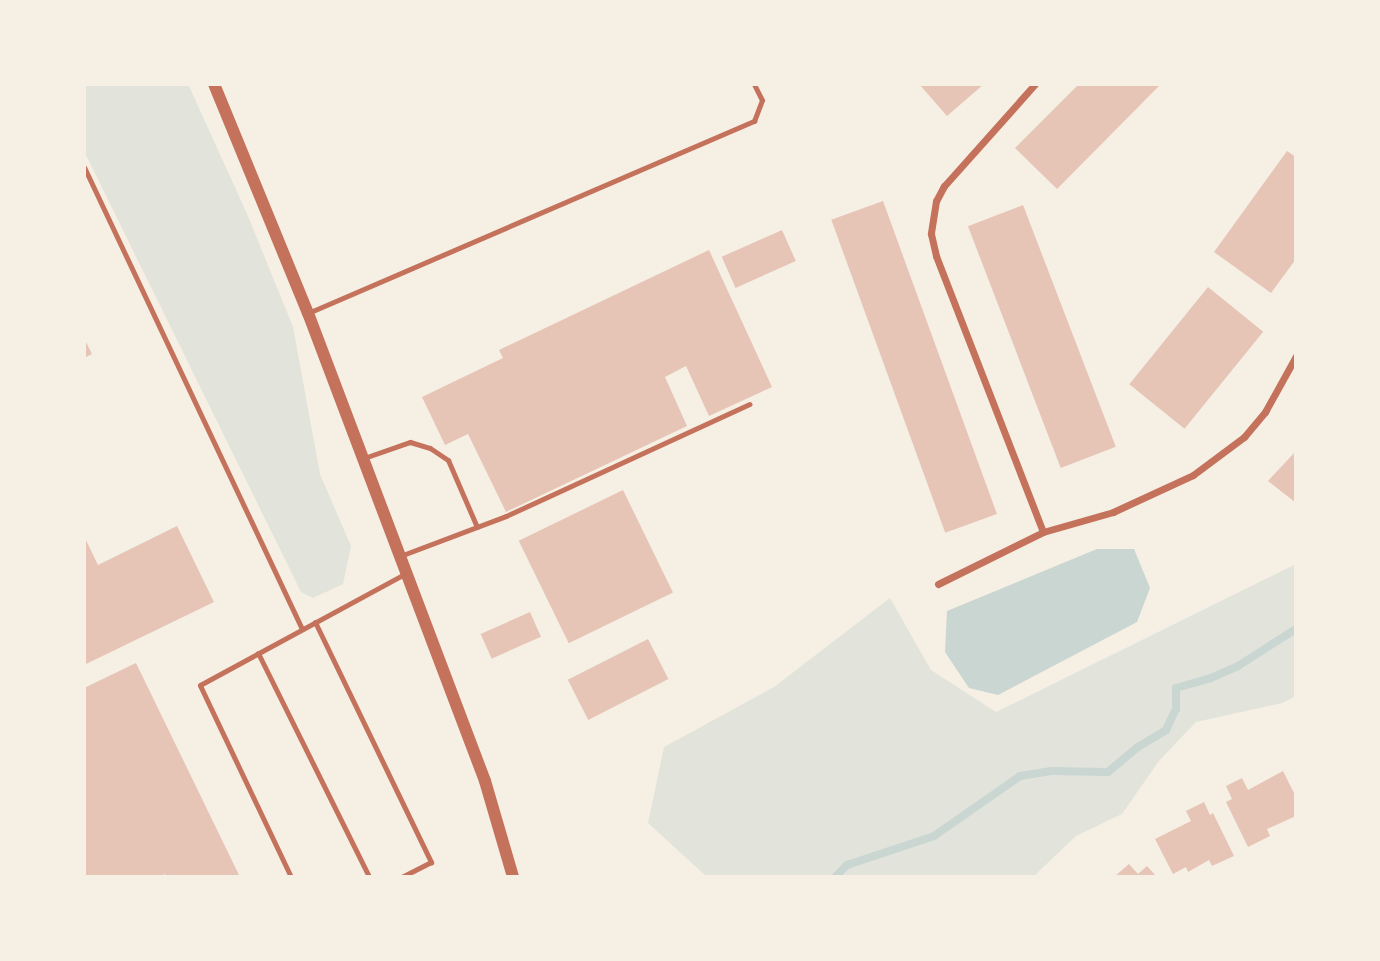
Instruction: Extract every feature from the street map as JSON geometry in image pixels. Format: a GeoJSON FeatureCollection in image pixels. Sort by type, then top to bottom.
{"type":"FeatureCollection","features":[{"type":"Feature","properties":{"kind":"street"},"geometry":{"type":"LineString","coordinates":[[214,84],[308,313],[485,781],[513,877]]}},
{"type":"Feature","properties":{"kind":"street"},"geometry":{"type":"LineString","coordinates":[[1035,84],[944,186],[936,201],[931,233],[936,256],[1043,533]]}},
{"type":"Feature","properties":{"kind":"street"},"geometry":{"type":"LineString","coordinates":[[938,584],[1043,533],[1113,512],[1193,475],[1224,455],[1265,412],[1296,356]]}},
{"type":"Feature","properties":{"kind":"lane"},"geometry":{"type":"LineString","coordinates":[[308,313],[754,121],[762,100],[754,84]]}},
{"type":"Feature","properties":{"kind":"lane"},"geometry":{"type":"LineString","coordinates":[[84,167],[302,629]]}},
{"type":"Feature","properties":{"kind":"lane"},"geometry":{"type":"LineString","coordinates":[[400,556],[477,527],[749,404]]}},
{"type":"Feature","properties":{"kind":"lane"},"geometry":{"type":"LineString","coordinates":[[362,458],[410,442],[430,448],[448,460],[477,527]]}},
{"type":"Feature","properties":{"kind":"lane"},"geometry":{"type":"LineString","coordinates":[[291,877],[200,685],[406,573]]}},
{"type":"Feature","properties":{"kind":"lane"},"geometry":{"type":"LineString","coordinates":[[314,622],[431,862],[402,877]]}},
{"type":"Feature","properties":{"kind":"lane"},"geometry":{"type":"LineString","coordinates":[[258,653],[369,877]]}},
{"type":"Feature","properties":{"kind":"shaded area"},"geometry":{"type":"Polygon","coordinates":[[[84,84],[188,84],[248,216],[293,327],[320,474],[351,546],[343,584],[313,598],[301,592],[84,151],[84,84]]]}},
{"type":"Feature","properties":{"kind":"shaded area"},"geometry":{"type":"Polygon","coordinates":[[[1097,549],[1134,549],[1150,588],[1137,622],[998,695],[969,688],[945,652],[947,611],[1097,549]]]}},
{"type":"Feature","properties":{"kind":"shaded area"},"geometry":{"type":"Polygon","coordinates":[[[1296,564],[1296,696],[1282,703],[1196,722],[1159,761],[1122,814],[1076,836],[1033,877],[707,877],[648,823],[664,747],[774,687],[890,598],[931,670],[996,712],[1296,564]]]}},
{"type":"Feature","properties":{"kind":"building"},"geometry":{"type":"Polygon","coordinates":[[[919,84],[984,84],[947,116],[919,84]]]}},
{"type":"Feature","properties":{"kind":"building"},"geometry":{"type":"Polygon","coordinates":[[[1079,84],[1161,84],[1057,189],[1015,148],[1079,84]]]}},
{"type":"Feature","properties":{"kind":"building"},"geometry":{"type":"Polygon","coordinates":[[[1287,151],[1296,157],[1296,259],[1271,293],[1214,252],[1287,151]]]}},
{"type":"Feature","properties":{"kind":"building"},"geometry":{"type":"Polygon","coordinates":[[[883,201],[997,514],[945,533],[831,220],[883,201]]]}},
{"type":"Feature","properties":{"kind":"building"},"geometry":{"type":"Polygon","coordinates":[[[1023,205],[1116,447],[1061,468],[968,226],[1023,205]]]}},
{"type":"Feature","properties":{"kind":"building"},"geometry":{"type":"Polygon","coordinates":[[[782,230],[796,261],[736,288],[722,257],[782,230]]]}},
{"type":"Feature","properties":{"kind":"building"},"geometry":{"type":"Polygon","coordinates":[[[709,250],[772,387],[709,416],[686,366],[665,377],[687,426],[506,512],[468,434],[445,445],[422,397],[503,358],[499,350],[709,250]]]}},
{"type":"Feature","properties":{"kind":"building"},"geometry":{"type":"Polygon","coordinates":[[[1208,287],[1263,332],[1185,429],[1129,384],[1208,287]]]}},
{"type":"Feature","properties":{"kind":"building"},"geometry":{"type":"Polygon","coordinates":[[[84,338],[92,354],[84,358],[84,338]]]}},
{"type":"Feature","properties":{"kind":"building"},"geometry":{"type":"Polygon","coordinates":[[[1296,451],[1296,503],[1268,481],[1296,451]]]}},
{"type":"Feature","properties":{"kind":"building"},"geometry":{"type":"Polygon","coordinates":[[[623,490],[673,592],[569,643],[519,541],[623,490]]]}},
{"type":"Feature","properties":{"kind":"building"},"geometry":{"type":"Polygon","coordinates":[[[177,526],[214,602],[84,665],[84,536],[98,565],[177,526]]]}},
{"type":"Feature","properties":{"kind":"building"},"geometry":{"type":"Polygon","coordinates":[[[530,612],[541,637],[492,659],[481,634],[530,612]]]}},
{"type":"Feature","properties":{"kind":"building"},"geometry":{"type":"Polygon","coordinates":[[[648,639],[668,679],[588,720],[568,680],[648,639]]]}},
{"type":"Feature","properties":{"kind":"building"},"geometry":{"type":"Polygon","coordinates":[[[136,663],[240,877],[167,877],[165,874],[159,877],[84,877],[84,688],[136,663]]]}},
{"type":"Feature","properties":{"kind":"building"},"geometry":{"type":"Polygon","coordinates":[[[1283,771],[1296,797],[1296,816],[1267,829],[1270,836],[1248,847],[1226,802],[1232,799],[1226,786],[1242,778],[1248,790],[1283,771]]]}},
{"type":"Feature","properties":{"kind":"building"},"geometry":{"type":"Polygon","coordinates":[[[1204,802],[1210,815],[1213,813],[1234,856],[1212,866],[1209,860],[1188,872],[1186,867],[1173,874],[1155,839],[1191,821],[1186,811],[1204,802]]]}},
{"type":"Feature","properties":{"kind":"building"},"geometry":{"type":"Polygon","coordinates":[[[1129,864],[1138,874],[1147,866],[1157,877],[1114,877],[1129,864]]]}},
{"type":"Feature","properties":{"kind":"waterway"},"geometry":{"type":"LineString","coordinates":[[835,877],[847,865],[934,836],[1020,776],[1050,771],[1108,772],[1138,747],[1166,730],[1176,709],[1176,688],[1211,678],[1238,666],[1296,629]]}}]}
